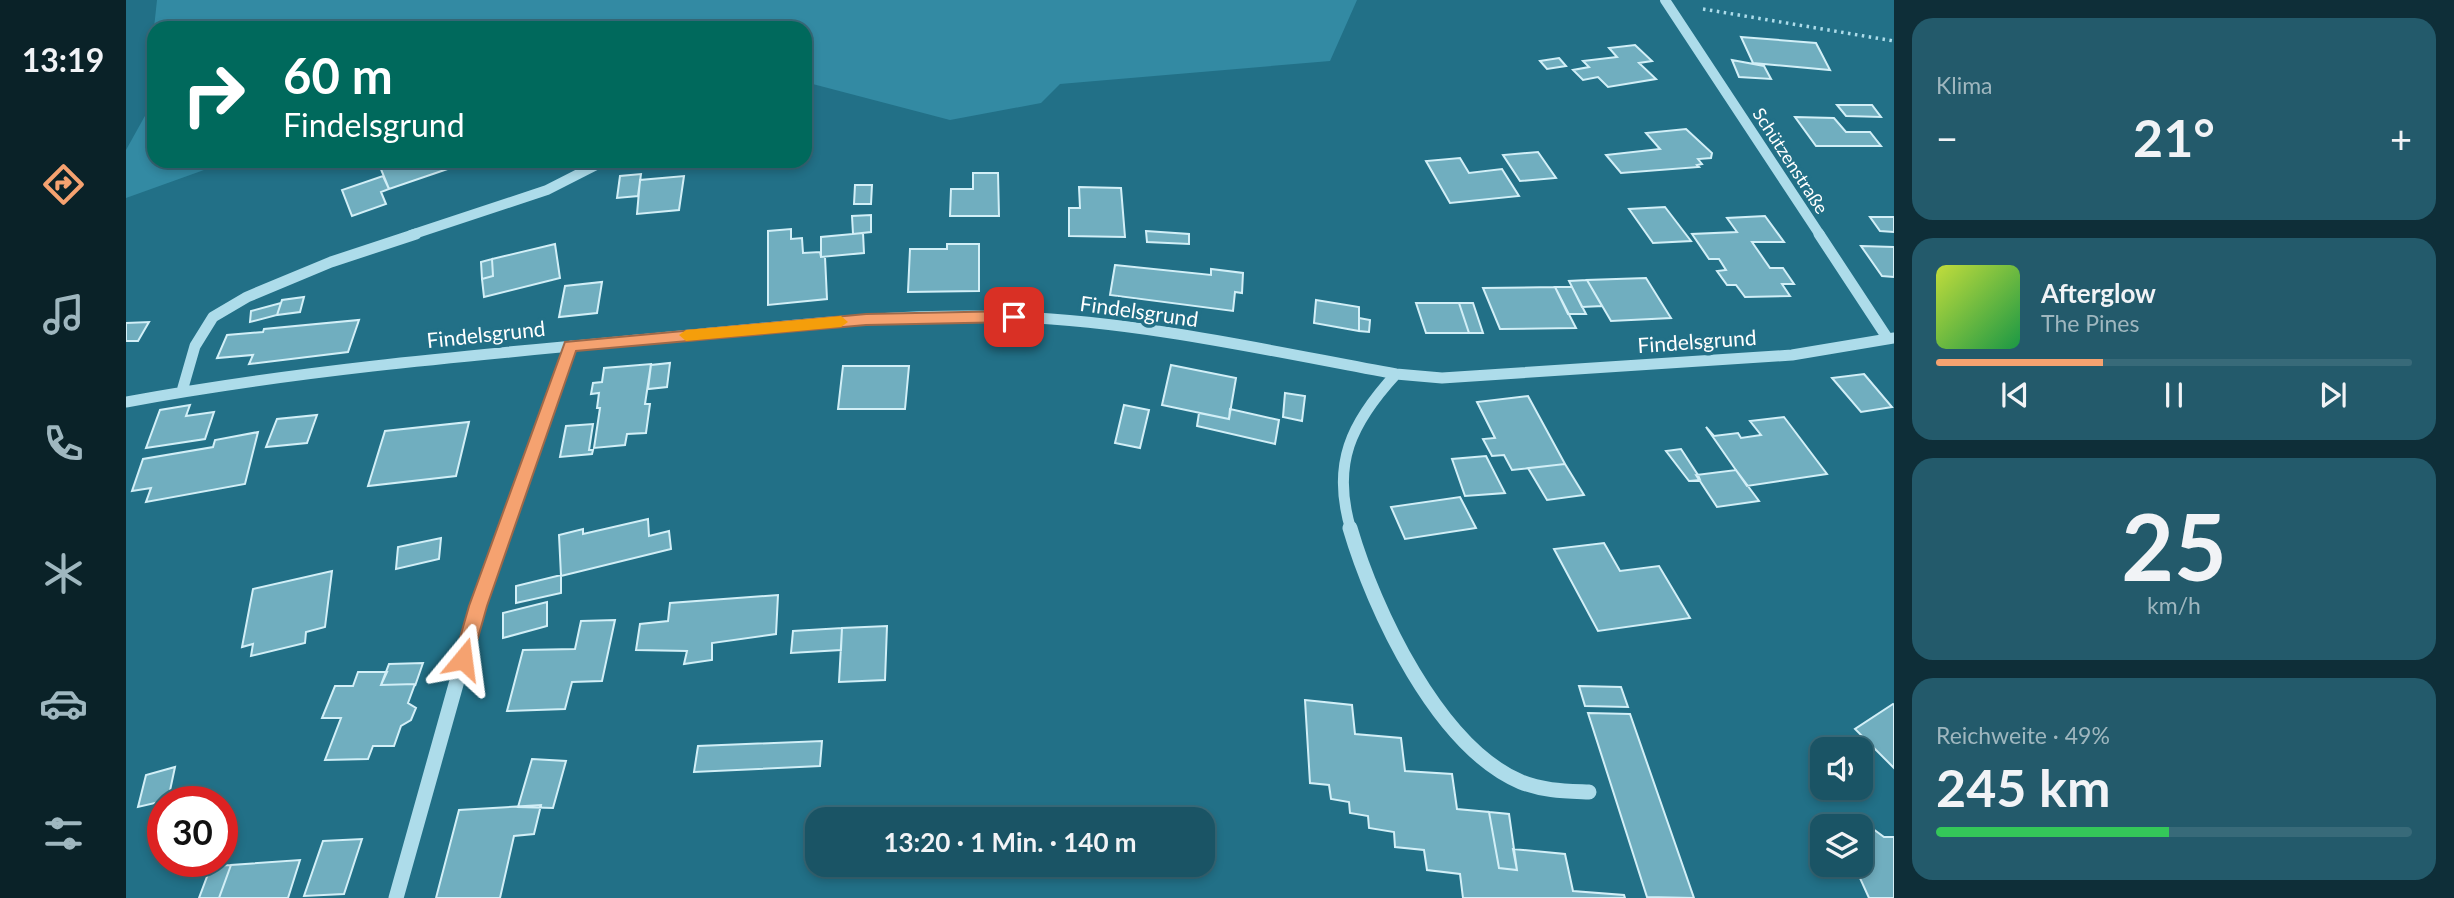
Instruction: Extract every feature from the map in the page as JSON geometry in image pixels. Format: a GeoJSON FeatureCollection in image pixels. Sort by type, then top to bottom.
{"type":"FeatureCollection","features":[{"type":"Feature","properties":{"kind":"street","name":"Schützenstraße"},"geometry":{"type":"LineString","coordinates":[[1668,4],[1891,338]]}},
{"type":"Feature","properties":{"kind":"street"},"geometry":{"type":"LineString","coordinates":[[181,391],[195,346],[213,317],[247,297],[331,262],[547,190],[590,168]]}},
{"type":"Feature","properties":{"kind":"street","name":"Findelsgrund"},"geometry":{"type":"LineString","coordinates":[[126,402],[181,391],[379,365],[866,320],[1014,317],[1138,330],[1396,374],[1442,378],[1792,355],[1891,338]]}},
{"type":"Feature","properties":{"kind":"street"},"geometry":{"type":"LineString","coordinates":[[396,898],[478,606],[571,346]]}},
{"type":"Feature","properties":{"kind":"street"},"geometry":{"type":"LineString","coordinates":[[1396,374],[1377,392],[1364,412],[1340,486],[1349,529],[1387,617],[1443,718],[1476,752],[1504,773],[1539,791],[1589,792]]}},
{"type":"Feature","properties":{"kind":"path"},"geometry":{"type":"LineString","coordinates":[[1668,4],[1766,17],[1894,41]]}},
{"type":"Feature","properties":{"kind":"shaded area"},"geometry":{"type":"Polygon","coordinates":[[[157,0],[1357,0],[1330,61],[1060,84],[1041,103],[950,120],[812,84],[812,21],[155,21],[157,0]]]}},
{"type":"Feature","properties":{"kind":"shaded area"},"geometry":{"type":"Polygon","coordinates":[[[147,103],[147,168],[210,168],[126,198],[126,150],[146,114],[147,103]]]}},
{"type":"Feature","properties":{"kind":"building"},"geometry":{"type":"Polygon","coordinates":[[[1741,37],[1816,43],[1830,70],[1753,63],[1741,37]]]}},
{"type":"Feature","properties":{"kind":"building"},"geometry":{"type":"Polygon","coordinates":[[[1635,45],[1652,61],[1639,63],[1656,79],[1608,87],[1598,77],[1583,80],[1573,70],[1589,67],[1583,61],[1617,57],[1609,48],[1635,45]]]}},
{"type":"Feature","properties":{"kind":"building"},"geometry":{"type":"Polygon","coordinates":[[[1559,58],[1566,66],[1547,69],[1540,61],[1559,58]]]}},
{"type":"Feature","properties":{"kind":"building"},"geometry":{"type":"Polygon","coordinates":[[[1732,60],[1764,66],[1771,79],[1739,77],[1732,60]]]}},
{"type":"Feature","properties":{"kind":"building"},"geometry":{"type":"Polygon","coordinates":[[[1837,105],[1872,105],[1881,117],[1846,116],[1837,105]]]}},
{"type":"Feature","properties":{"kind":"building"},"geometry":{"type":"Polygon","coordinates":[[[1795,117],[1834,118],[1846,132],[1870,132],[1881,146],[1816,146],[1795,117]]]}},
{"type":"Feature","properties":{"kind":"building"},"geometry":{"type":"Polygon","coordinates":[[[1686,129],[1712,153],[1711,158],[1698,159],[1702,164],[1697,165],[1699,167],[1621,173],[1606,155],[1660,149],[1646,133],[1686,129]]]}},
{"type":"Feature","properties":{"kind":"building"},"geometry":{"type":"Polygon","coordinates":[[[1538,152],[1556,178],[1520,181],[1503,155],[1538,152]]]}},
{"type":"Feature","properties":{"kind":"building"},"geometry":{"type":"Polygon","coordinates":[[[1460,158],[1469,173],[1502,169],[1519,196],[1450,203],[1426,161],[1460,158]]]}},
{"type":"Feature","properties":{"kind":"building"},"geometry":{"type":"Polygon","coordinates":[[[380,168],[450,168],[389,189],[380,168]]]}},
{"type":"Feature","properties":{"kind":"building"},"geometry":{"type":"Polygon","coordinates":[[[973,173],[998,173],[999,216],[950,216],[951,189],[973,189],[973,173]]]}},
{"type":"Feature","properties":{"kind":"building"},"geometry":{"type":"Polygon","coordinates":[[[641,174],[638,196],[617,198],[620,176],[641,174]]]}},
{"type":"Feature","properties":{"kind":"building"},"geometry":{"type":"Polygon","coordinates":[[[383,176],[389,189],[381,192],[386,204],[352,216],[342,190],[383,176]]]}},
{"type":"Feature","properties":{"kind":"building"},"geometry":{"type":"Polygon","coordinates":[[[684,176],[679,210],[637,214],[640,180],[684,176]]]}},
{"type":"Feature","properties":{"kind":"building"},"geometry":{"type":"Polygon","coordinates":[[[855,185],[872,185],[871,204],[854,204],[855,185]]]}},
{"type":"Feature","properties":{"kind":"building"},"geometry":{"type":"Polygon","coordinates":[[[1079,187],[1121,188],[1125,237],[1069,236],[1069,208],[1080,208],[1079,187]]]}},
{"type":"Feature","properties":{"kind":"building"},"geometry":{"type":"Polygon","coordinates":[[[1665,207],[1691,241],[1653,243],[1629,209],[1665,207]]]}},
{"type":"Feature","properties":{"kind":"building"},"geometry":{"type":"Polygon","coordinates":[[[871,215],[871,232],[853,234],[852,216],[871,215]]]}},
{"type":"Feature","properties":{"kind":"building"},"geometry":{"type":"Polygon","coordinates":[[[1765,216],[1784,242],[1752,242],[1770,268],[1783,268],[1794,284],[1782,284],[1790,296],[1745,297],[1736,285],[1727,285],[1717,271],[1726,270],[1719,259],[1709,259],[1692,234],[1737,232],[1727,218],[1765,216]]]}},
{"type":"Feature","properties":{"kind":"building"},"geometry":{"type":"Polygon","coordinates":[[[1870,217],[1894,217],[1894,232],[1880,231],[1870,217]]]}},
{"type":"Feature","properties":{"kind":"building"},"geometry":{"type":"Polygon","coordinates":[[[791,229],[791,239],[802,238],[803,253],[820,252],[821,257],[825,257],[827,299],[768,305],[768,231],[791,229]]]}},
{"type":"Feature","properties":{"kind":"building"},"geometry":{"type":"Polygon","coordinates":[[[1146,231],[1189,234],[1189,244],[1147,242],[1146,231]]]}},
{"type":"Feature","properties":{"kind":"building"},"geometry":{"type":"Polygon","coordinates":[[[863,233],[864,253],[821,257],[821,237],[863,233]]]}},
{"type":"Feature","properties":{"kind":"building"},"geometry":{"type":"Polygon","coordinates":[[[555,244],[560,278],[484,297],[482,279],[493,276],[492,259],[555,244]]]}},
{"type":"Feature","properties":{"kind":"building"},"geometry":{"type":"Polygon","coordinates":[[[947,244],[979,244],[979,291],[908,292],[910,249],[947,249],[947,244]]]}},
{"type":"Feature","properties":{"kind":"building"},"geometry":{"type":"Polygon","coordinates":[[[1861,246],[1894,247],[1894,277],[1882,276],[1861,246]]]}},
{"type":"Feature","properties":{"kind":"building"},"geometry":{"type":"Polygon","coordinates":[[[492,259],[493,276],[482,279],[481,262],[492,259]]]}},
{"type":"Feature","properties":{"kind":"building"},"geometry":{"type":"Polygon","coordinates":[[[1115,265],[1211,275],[1211,269],[1243,273],[1242,293],[1235,292],[1233,311],[1110,295],[1115,265]]]}},
{"type":"Feature","properties":{"kind":"building"},"geometry":{"type":"Polygon","coordinates":[[[1646,278],[1671,318],[1611,321],[1587,280],[1646,278]]]}},
{"type":"Feature","properties":{"kind":"building"},"geometry":{"type":"Polygon","coordinates":[[[1587,280],[1602,306],[1582,307],[1569,281],[1587,280]]]}},
{"type":"Feature","properties":{"kind":"building"},"geometry":{"type":"Polygon","coordinates":[[[602,282],[597,313],[559,317],[565,286],[602,282]]]}},
{"type":"Feature","properties":{"kind":"building"},"geometry":{"type":"Polygon","coordinates":[[[1555,287],[1572,287],[1586,314],[1568,314],[1555,287]]]}},
{"type":"Feature","properties":{"kind":"building"},"geometry":{"type":"Polygon","coordinates":[[[1555,287],[1576,328],[1500,329],[1483,288],[1555,287]]]}},
{"type":"Feature","properties":{"kind":"building"},"geometry":{"type":"Polygon","coordinates":[[[304,297],[300,312],[277,315],[282,300],[304,297]]]}},
{"type":"Feature","properties":{"kind":"building"},"geometry":{"type":"Polygon","coordinates":[[[1316,300],[1359,307],[1359,331],[1314,323],[1316,300]]]}},
{"type":"Feature","properties":{"kind":"building"},"geometry":{"type":"Polygon","coordinates":[[[281,303],[277,315],[250,322],[251,311],[281,303]]]}},
{"type":"Feature","properties":{"kind":"building"},"geometry":{"type":"Polygon","coordinates":[[[1416,303],[1459,303],[1469,333],[1426,333],[1416,303]]]}},
{"type":"Feature","properties":{"kind":"building"},"geometry":{"type":"Polygon","coordinates":[[[1459,303],[1473,303],[1483,333],[1469,333],[1459,303]]]}},
{"type":"Feature","properties":{"kind":"building"},"geometry":{"type":"Polygon","coordinates":[[[1359,318],[1370,320],[1369,332],[1359,331],[1359,318]]]}},
{"type":"Feature","properties":{"kind":"building"},"geometry":{"type":"Polygon","coordinates":[[[359,320],[348,352],[249,364],[253,355],[217,358],[227,335],[359,320]]]}},
{"type":"Feature","properties":{"kind":"building"},"geometry":{"type":"Polygon","coordinates":[[[149,322],[138,341],[126,341],[126,323],[149,322]]]}},
{"type":"Feature","properties":{"kind":"building"},"geometry":{"type":"Polygon","coordinates":[[[670,363],[667,387],[648,389],[651,365],[670,363]]]}},
{"type":"Feature","properties":{"kind":"building"},"geometry":{"type":"Polygon","coordinates":[[[651,364],[645,404],[650,404],[646,433],[627,434],[625,445],[594,448],[600,408],[597,408],[599,393],[591,394],[593,383],[602,382],[604,368],[651,364]]]}},
{"type":"Feature","properties":{"kind":"building"},"geometry":{"type":"Polygon","coordinates":[[[1171,365],[1236,378],[1229,419],[1162,405],[1171,365]]]}},
{"type":"Feature","properties":{"kind":"building"},"geometry":{"type":"Polygon","coordinates":[[[843,366],[909,366],[905,409],[838,409],[843,366]]]}},
{"type":"Feature","properties":{"kind":"building"},"geometry":{"type":"Polygon","coordinates":[[[1864,374],[1892,407],[1861,412],[1832,378],[1864,374]]]}},
{"type":"Feature","properties":{"kind":"building"},"geometry":{"type":"Polygon","coordinates":[[[1285,393],[1305,396],[1302,421],[1283,417],[1285,393]]]}},
{"type":"Feature","properties":{"kind":"building"},"geometry":{"type":"Polygon","coordinates":[[[1528,396],[1565,464],[1512,470],[1504,455],[1492,456],[1483,439],[1495,438],[1477,402],[1528,396]]]}},
{"type":"Feature","properties":{"kind":"building"},"geometry":{"type":"Polygon","coordinates":[[[190,405],[186,416],[214,412],[205,439],[146,448],[160,410],[190,405]]]}},
{"type":"Feature","properties":{"kind":"building"},"geometry":{"type":"Polygon","coordinates":[[[1124,405],[1149,410],[1140,448],[1115,443],[1124,405]]]}},
{"type":"Feature","properties":{"kind":"building"},"geometry":{"type":"Polygon","coordinates":[[[1230,409],[1279,420],[1275,444],[1197,426],[1199,413],[1229,419],[1230,409]]]}},
{"type":"Feature","properties":{"kind":"building"},"geometry":{"type":"Polygon","coordinates":[[[317,415],[307,443],[266,447],[277,419],[317,415]]]}},
{"type":"Feature","properties":{"kind":"building"},"geometry":{"type":"Polygon","coordinates":[[[1784,417],[1827,474],[1747,486],[1706,427],[1714,436],[1738,433],[1741,438],[1761,435],[1750,421],[1784,417]]]}},
{"type":"Feature","properties":{"kind":"building"},"geometry":{"type":"Polygon","coordinates":[[[469,422],[456,476],[368,486],[385,431],[469,422]]]}},
{"type":"Feature","properties":{"kind":"building"},"geometry":{"type":"Polygon","coordinates":[[[593,424],[589,450],[593,450],[592,454],[560,457],[566,426],[593,424]]]}},
{"type":"Feature","properties":{"kind":"building"},"geometry":{"type":"Polygon","coordinates":[[[258,432],[245,484],[146,502],[151,488],[132,491],[143,459],[213,447],[215,440],[258,432]]]}},
{"type":"Feature","properties":{"kind":"building"},"geometry":{"type":"Polygon","coordinates":[[[1681,449],[1700,480],[1689,481],[1666,451],[1681,449]]]}},
{"type":"Feature","properties":{"kind":"building"},"geometry":{"type":"Polygon","coordinates":[[[1486,456],[1505,493],[1465,496],[1452,459],[1486,456]]]}},
{"type":"Feature","properties":{"kind":"building"},"geometry":{"type":"Polygon","coordinates":[[[1565,464],[1584,495],[1547,500],[1528,468],[1565,464]]]}},
{"type":"Feature","properties":{"kind":"building"},"geometry":{"type":"Polygon","coordinates":[[[1736,470],[1759,501],[1717,507],[1696,475],[1736,470]]]}},
{"type":"Feature","properties":{"kind":"building"},"geometry":{"type":"Polygon","coordinates":[[[1460,497],[1476,528],[1405,539],[1391,507],[1460,497]]]}},
{"type":"Feature","properties":{"kind":"building"},"geometry":{"type":"Polygon","coordinates":[[[648,519],[649,536],[669,531],[671,549],[561,576],[559,535],[583,529],[583,534],[648,519]]]}},
{"type":"Feature","properties":{"kind":"building"},"geometry":{"type":"Polygon","coordinates":[[[441,538],[439,559],[396,569],[398,547],[441,538]]]}},
{"type":"Feature","properties":{"kind":"building"},"geometry":{"type":"Polygon","coordinates":[[[1604,543],[1620,571],[1659,566],[1690,618],[1598,631],[1554,549],[1604,543]]]}},
{"type":"Feature","properties":{"kind":"building"},"geometry":{"type":"Polygon","coordinates":[[[332,571],[325,627],[306,632],[305,643],[251,656],[253,644],[242,647],[253,589],[332,571]]]}},
{"type":"Feature","properties":{"kind":"building"},"geometry":{"type":"Polygon","coordinates":[[[561,575],[561,593],[516,603],[516,586],[561,575]]]}},
{"type":"Feature","properties":{"kind":"building"},"geometry":{"type":"Polygon","coordinates":[[[778,595],[776,634],[712,643],[712,660],[684,664],[687,651],[636,650],[640,624],[668,621],[670,603],[778,595]]]}},
{"type":"Feature","properties":{"kind":"building"},"geometry":{"type":"Polygon","coordinates":[[[547,602],[547,626],[503,638],[503,613],[547,602]]]}},
{"type":"Feature","properties":{"kind":"building"},"geometry":{"type":"Polygon","coordinates":[[[615,620],[602,681],[572,682],[565,709],[507,711],[523,650],[575,649],[581,621],[615,620]]]}},
{"type":"Feature","properties":{"kind":"building"},"geometry":{"type":"Polygon","coordinates":[[[887,626],[885,680],[839,682],[842,628],[887,626]]]}},
{"type":"Feature","properties":{"kind":"building"},"geometry":{"type":"Polygon","coordinates":[[[842,628],[841,650],[791,653],[793,631],[842,628]]]}},
{"type":"Feature","properties":{"kind":"building"},"geometry":{"type":"Polygon","coordinates":[[[423,663],[415,686],[381,685],[389,664],[423,663]]]}},
{"type":"Feature","properties":{"kind":"building"},"geometry":{"type":"Polygon","coordinates":[[[358,672],[387,672],[381,685],[415,684],[408,703],[416,708],[411,720],[401,726],[394,746],[373,746],[368,759],[325,760],[341,718],[322,718],[335,686],[353,686],[358,672]]]}},
{"type":"Feature","properties":{"kind":"building"},"geometry":{"type":"Polygon","coordinates":[[[1579,686],[1621,687],[1628,707],[1585,706],[1579,686]]]}},
{"type":"Feature","properties":{"kind":"building"},"geometry":{"type":"Polygon","coordinates":[[[1305,700],[1352,705],[1355,734],[1401,738],[1405,771],[1452,774],[1457,809],[1489,812],[1499,868],[1517,870],[1513,849],[1565,854],[1573,891],[1624,895],[1625,898],[1463,898],[1460,874],[1427,870],[1424,850],[1395,847],[1394,832],[1369,828],[1368,816],[1350,813],[1349,802],[1331,799],[1329,785],[1310,783],[1305,700]]]}},
{"type":"Feature","properties":{"kind":"building"},"geometry":{"type":"Polygon","coordinates":[[[1894,705],[1894,768],[1873,747],[1873,737],[1863,737],[1855,729],[1894,705]]]}},
{"type":"Feature","properties":{"kind":"building"},"geometry":{"type":"Polygon","coordinates":[[[1588,713],[1630,714],[1694,898],[1647,897],[1588,713]]]}},
{"type":"Feature","properties":{"kind":"building"},"geometry":{"type":"Polygon","coordinates":[[[822,741],[820,766],[694,772],[698,746],[822,741]]]}},
{"type":"Feature","properties":{"kind":"building"},"geometry":{"type":"Polygon","coordinates":[[[532,759],[566,761],[553,808],[518,807],[532,759]]]}},
{"type":"Feature","properties":{"kind":"building"},"geometry":{"type":"Polygon","coordinates":[[[175,767],[171,786],[147,786],[147,805],[138,807],[146,775],[175,767]]]}},
{"type":"Feature","properties":{"kind":"building"},"geometry":{"type":"Polygon","coordinates":[[[541,805],[534,834],[514,836],[500,898],[436,898],[459,810],[541,805]]]}},
{"type":"Feature","properties":{"kind":"building"},"geometry":{"type":"Polygon","coordinates":[[[1489,812],[1509,814],[1517,870],[1499,868],[1489,812]]]}},
{"type":"Feature","properties":{"kind":"building"},"geometry":{"type":"Polygon","coordinates":[[[1873,829],[1884,837],[1894,837],[1894,898],[1869,898],[1860,878],[1873,877],[1873,829]]]}},
{"type":"Feature","properties":{"kind":"building"},"geometry":{"type":"Polygon","coordinates":[[[362,839],[344,894],[304,896],[323,841],[362,839]]]}},
{"type":"Feature","properties":{"kind":"building"},"geometry":{"type":"Polygon","coordinates":[[[300,860],[288,898],[219,898],[227,877],[238,877],[238,864],[300,860]]]}},
{"type":"Feature","properties":{"kind":"building"},"geometry":{"type":"Polygon","coordinates":[[[207,877],[227,877],[219,898],[199,898],[207,877]]]}},
{"type":"Feature","properties":{"kind":"slow traffic"},"geometry":{"type":"LineString","coordinates":[[686,335],[841,322]]}},
{"type":"Feature","properties":{"kind":"route"},"geometry":{"type":"LineString","coordinates":[[463,659],[478,606],[571,346],[866,320],[1014,317]]}}]}
